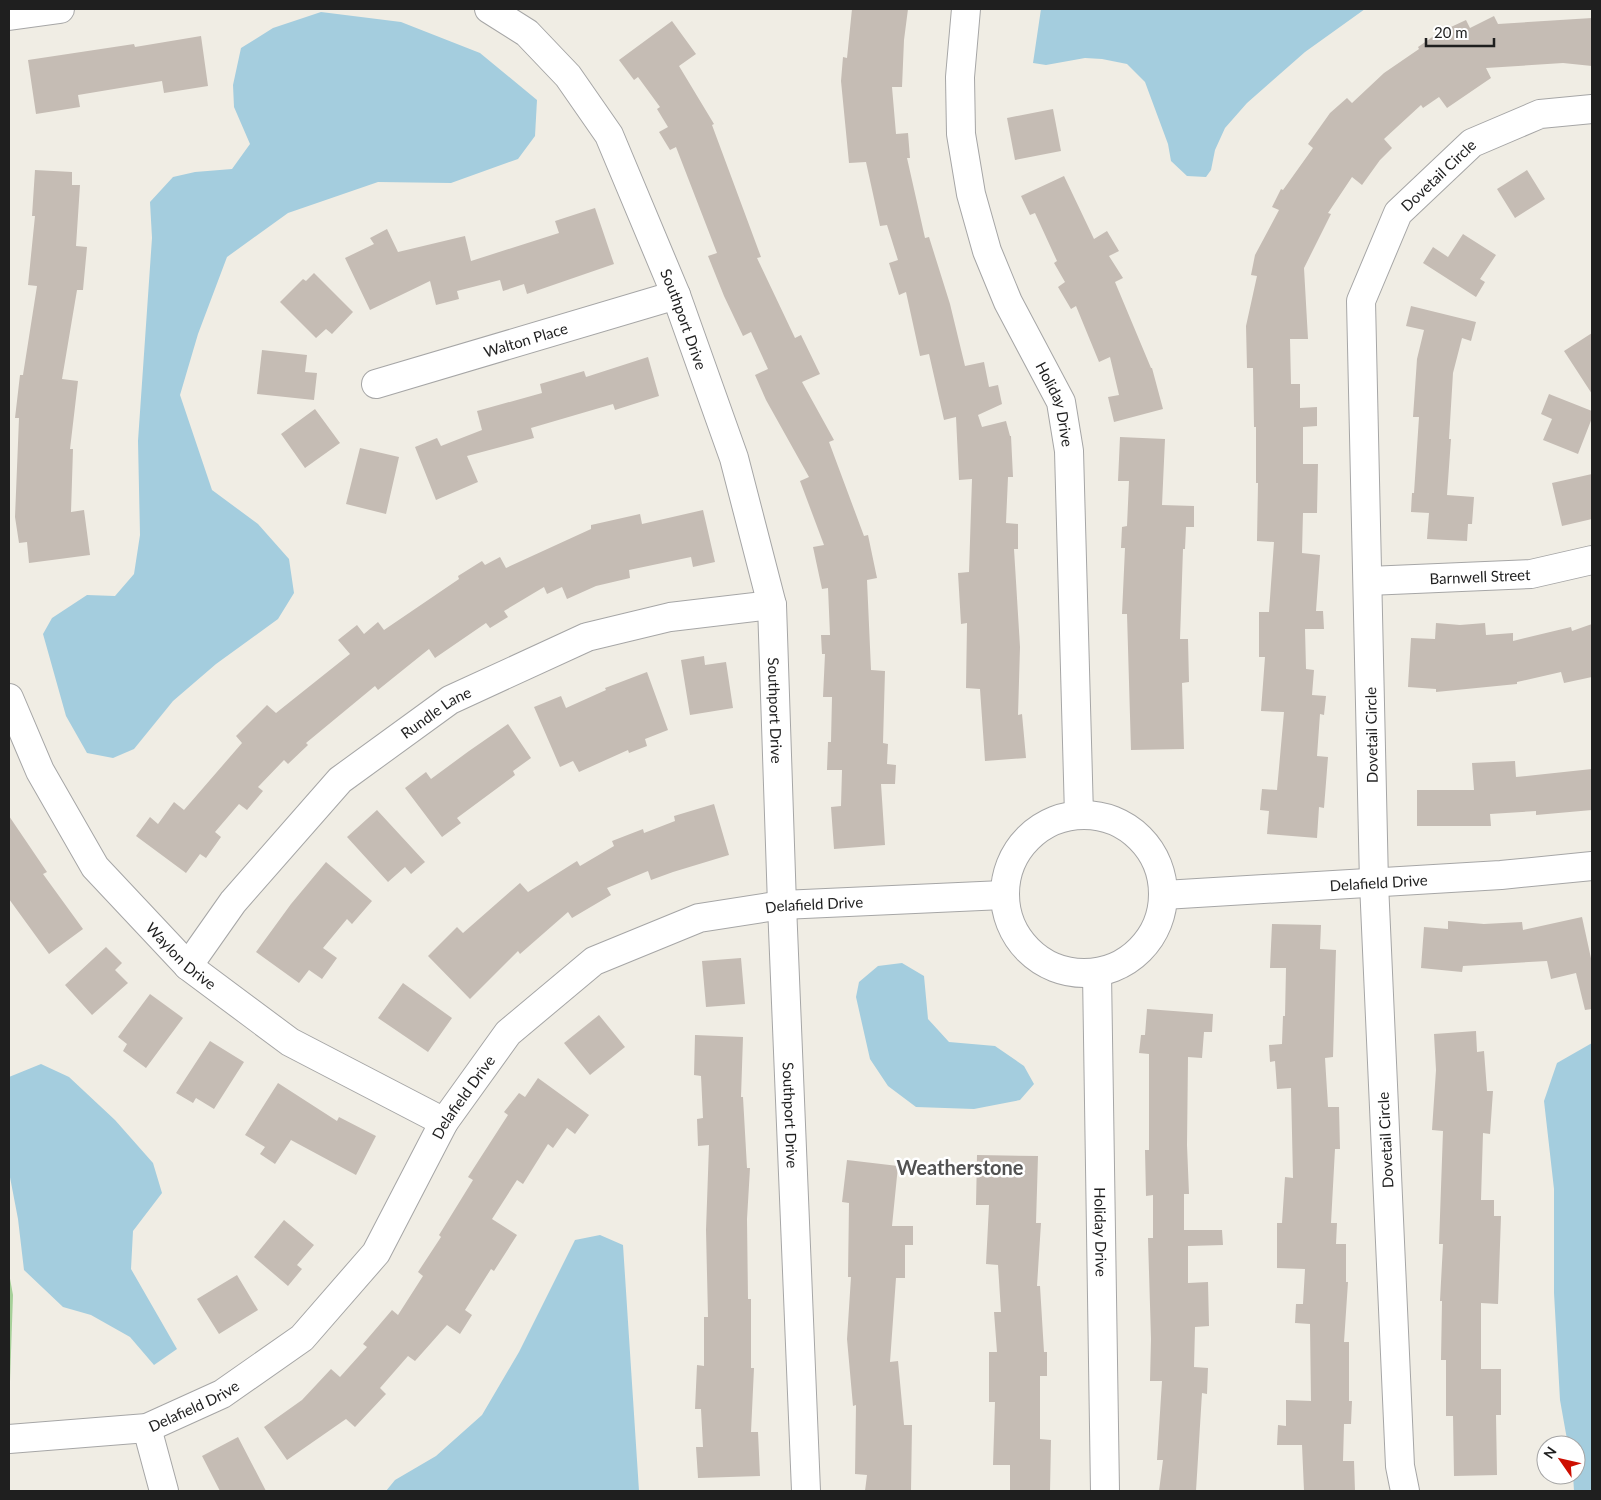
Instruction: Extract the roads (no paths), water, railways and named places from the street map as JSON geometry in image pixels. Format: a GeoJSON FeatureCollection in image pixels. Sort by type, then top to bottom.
{"type":"FeatureCollection","features":[{"type":"Feature","properties":{"kind":"street"},"geometry":{"type":"LineString","coordinates":[[9,16],[60,9]]}},
{"type":"Feature","properties":{"kind":"street","name":"Southport Drive"},"geometry":{"type":"LineString","coordinates":[[489,9],[528,33],[568,76],[609,136],[676,295],[734,458],[772,605],[782,905],[806,1491]]}},
{"type":"Feature","properties":{"kind":"street","name":"Holiday Drive"},"geometry":{"type":"LineString","coordinates":[[966,9],[960,77],[961,134],[971,194],[987,251],[1008,302],[1061,402],[1069,451],[1079,814]]}},
{"type":"Feature","properties":{"kind":"street","name":"Dovetail Circle"},"geometry":{"type":"LineString","coordinates":[[1406,1491],[1400,1466],[1374,883],[1361,301],[1398,214],[1472,143],[1540,114],[1592,109]]}},
{"type":"Feature","properties":{"kind":"street","name":"Walton Place"},"geometry":{"type":"LineString","coordinates":[[376,384],[676,295]]}},
{"type":"Feature","properties":{"kind":"street","name":"Barnwell Street"},"geometry":{"type":"LineString","coordinates":[[1368,580],[1532,574],[1592,560]]}},
{"type":"Feature","properties":{"kind":"street","name":"Rundle Lane"},"geometry":{"type":"LineString","coordinates":[[188,966],[233,902],[340,780],[450,700],[587,637],[670,617],[772,605]]}},
{"type":"Feature","properties":{"kind":"street","name":"Waylon Drive"},"geometry":{"type":"LineString","coordinates":[[9,698],[40,771],[95,867],[188,966],[290,1042],[444,1122]]}},
{"type":"Feature","properties":{"kind":"street"},"geometry":{"type":"LineString","coordinates":[[1079,814],[1112,820],[1144,842],[1158,864],[1164,895],[1159,922],[1152,936],[1125,963],[1097,973],[1057,970],[1027,951],[1011,927],[1003,895],[1009,868],[1031,835],[1054,820],[1079,814]]}},
{"type":"Feature","properties":{"kind":"street","name":"Delafield Drive"},"geometry":{"type":"LineString","coordinates":[[1164,895],[1501,875],[1592,866]]}},
{"type":"Feature","properties":{"kind":"street","name":"Delafield Drive"},"geometry":{"type":"LineString","coordinates":[[9,1439],[147,1428],[222,1394],[302,1338],[376,1253],[444,1122],[508,1033],[594,961],[699,918],[782,905],[1003,895]]}},
{"type":"Feature","properties":{"kind":"street","name":"Holiday Drive"},"geometry":{"type":"LineString","coordinates":[[1097,973],[1105,1491]]}},
{"type":"Feature","properties":{"kind":"street"},"geometry":{"type":"LineString","coordinates":[[147,1428],[164,1491]]}},
{"type":"Feature","properties":{"kind":"water"},"geometry":{"type":"Polygon","coordinates":[[[1041,9],[1365,9],[1305,52],[1247,103],[1225,128],[1215,150],[1211,170],[1206,177],[1187,176],[1171,161],[1168,144],[1145,82],[1127,64],[1085,58],[1046,65],[1033,63],[1041,9]]]}},
{"type":"Feature","properties":{"kind":"water"},"geometry":{"type":"Polygon","coordinates":[[[321,12],[401,22],[480,53],[537,100],[535,136],[518,159],[451,183],[378,182],[288,213],[227,257],[198,334],[180,395],[212,490],[258,524],[289,559],[294,593],[278,619],[216,664],[173,701],[134,749],[113,758],[87,753],[66,716],[43,634],[52,618],[87,595],[115,596],[134,574],[140,535],[138,441],[152,238],[150,202],[173,177],[195,172],[232,169],[250,144],[234,107],[233,85],[241,48],[273,28],[321,12]]]}},
{"type":"Feature","properties":{"kind":"water"},"geometry":{"type":"Polygon","coordinates":[[[902,963],[924,976],[928,1019],[949,1042],[995,1046],[1024,1066],[1034,1084],[1020,1100],[974,1109],[916,1107],[888,1086],[870,1059],[856,997],[859,982],[878,966],[902,963]]]}},
{"type":"Feature","properties":{"kind":"water"},"geometry":{"type":"Polygon","coordinates":[[[1592,1043],[1592,1491],[1574,1491],[1574,1485],[1586,1485],[1586,1435],[1566,1435],[1560,1400],[1554,1293],[1554,1189],[1544,1101],[1557,1063],[1592,1043]]]}},
{"type":"Feature","properties":{"kind":"water"},"geometry":{"type":"Polygon","coordinates":[[[41,1064],[69,1077],[115,1120],[153,1163],[162,1193],[133,1231],[131,1269],[177,1349],[154,1365],[130,1337],[91,1315],[63,1307],[24,1270],[18,1219],[9,1172],[9,1077],[41,1064]]]}},
{"type":"Feature","properties":{"kind":"water"},"geometry":{"type":"Polygon","coordinates":[[[600,1235],[623,1245],[639,1491],[386,1491],[395,1480],[436,1456],[482,1415],[519,1352],[575,1240],[600,1235]]]}},
{"type":"Feature","properties":{"kind":"district","name":"Weatherstone"},"geometry":{"type":"Point","coordinates":[960,1167]}}]}
